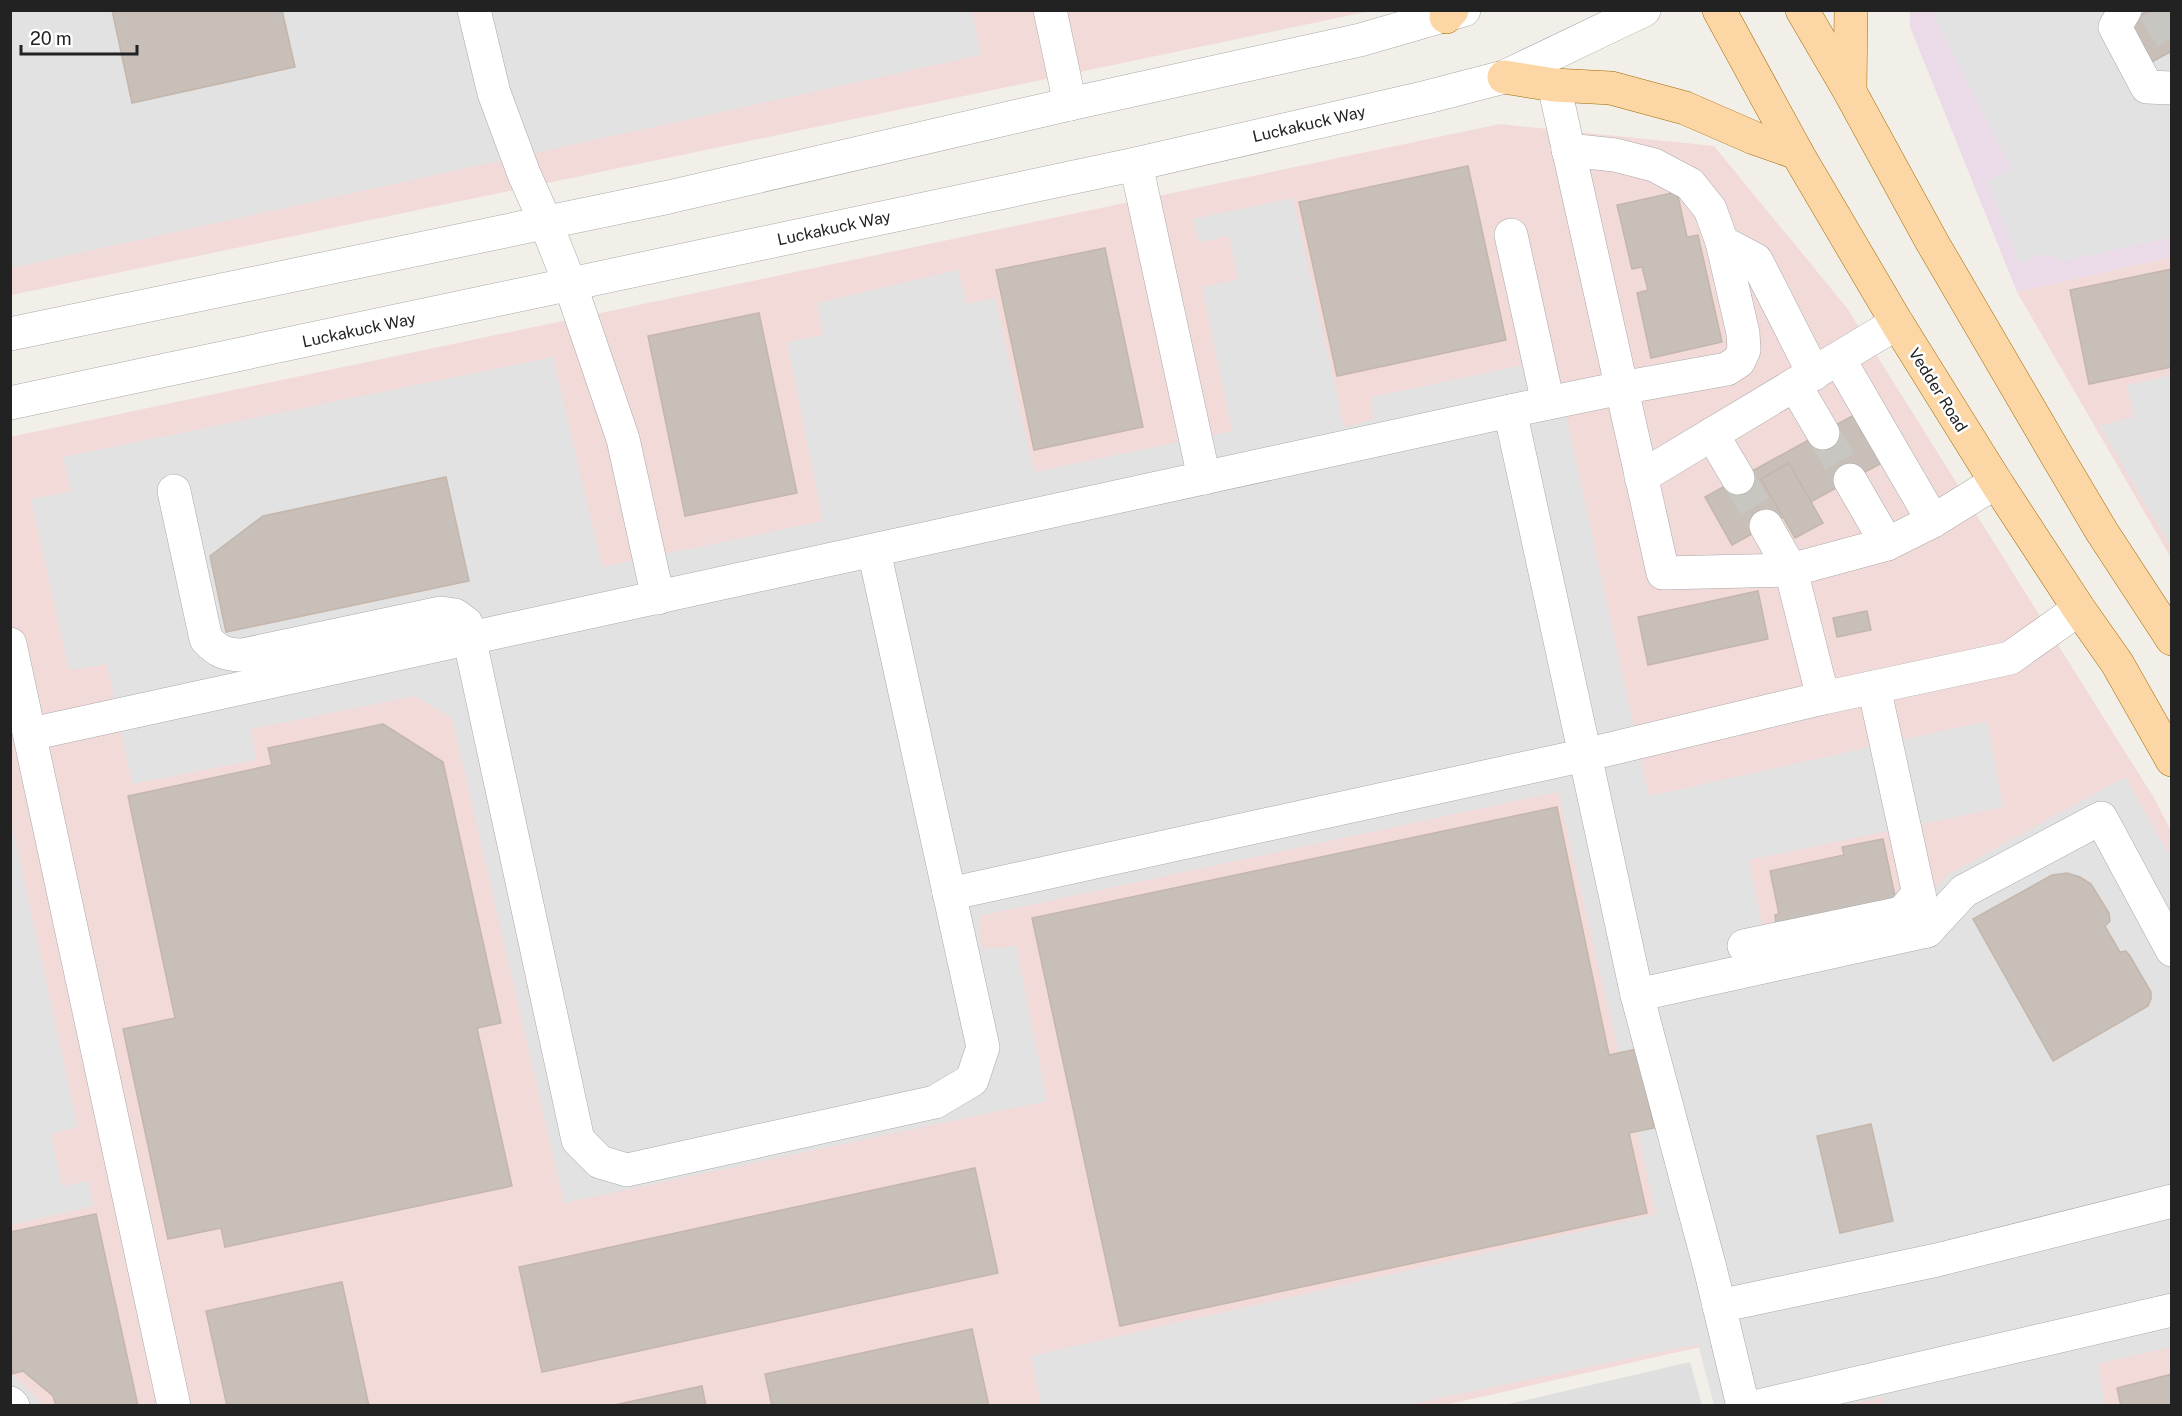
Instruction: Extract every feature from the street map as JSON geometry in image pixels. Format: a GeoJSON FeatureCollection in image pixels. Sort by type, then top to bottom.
{"type":"FeatureCollection","features":[{"type":"Feature","properties":{"kind":"main road","name":"Vedder Road"},"geometry":{"type":"LineString","coordinates":[[1719,10],[1797,153],[1897,323],[1996,482],[2117,663],[2172,760]]}},
{"type":"Feature","properties":{"kind":"main road"},"geometry":{"type":"LineString","coordinates":[[1802,10],[1932,242],[2102,532],[2172,639]]}},
{"type":"Feature","properties":{"kind":"main road"},"geometry":{"type":"LineString","coordinates":[[1850,92],[1851,10]]}},
{"type":"Feature","properties":{"kind":"main road"},"geometry":{"type":"LineString","coordinates":[[1504,77],[1554,85],[1611,88],[1685,108],[1754,138],[1797,153]]}},
{"type":"Feature","properties":{"kind":"street"},"geometry":{"type":"LineString","coordinates":[[474,10],[494,93],[524,174],[570,284],[622,439],[658,598]]}},
{"type":"Feature","properties":{"kind":"street"},"geometry":{"type":"LineString","coordinates":[[1050,10],[1070,104]]}},
{"type":"Feature","properties":{"kind":"street","name":"Luckakuck Way"},"geometry":{"type":"LineString","coordinates":[[10,403],[1136,164],[1427,97],[1504,77],[1644,10]]}},
{"type":"Feature","properties":{"kind":"street"},"geometry":{"type":"LineString","coordinates":[[2125,10],[2115,27],[2147,87],[2172,88]]}},
{"type":"Feature","properties":{"kind":"street"},"geometry":{"type":"LineString","coordinates":[[10,334],[658,199],[1360,40],[1454,13]]}},
{"type":"Feature","properties":{"kind":"street"},"geometry":{"type":"LineString","coordinates":[[1554,85],[1663,573],[1791,570],[1887,544],[1933,521],[1996,482]]}},
{"type":"Feature","properties":{"kind":"street"},"geometry":{"type":"LineString","coordinates":[[31,734],[1510,411],[1727,369],[1739,361],[1744,350],[1743,333],[1722,242],[1710,209],[1690,184],[1654,165],[1615,155],[1568,150]]}},
{"type":"Feature","properties":{"kind":"street"},"geometry":{"type":"LineString","coordinates":[[1136,164],[1204,478]]}},
{"type":"Feature","properties":{"kind":"street"},"geometry":{"type":"LineString","coordinates":[[1510,235],[1548,403]]}},
{"type":"Feature","properties":{"kind":"street"},"geometry":{"type":"LineString","coordinates":[[1722,242],[1756,260],[1816,372],[1933,521]]}},
{"type":"Feature","properties":{"kind":"street"},"geometry":{"type":"LineString","coordinates":[[1641,477],[1897,323]]}},
{"type":"Feature","properties":{"kind":"street"},"geometry":{"type":"LineString","coordinates":[[1816,372],[1823,433]]}},
{"type":"Feature","properties":{"kind":"street"},"geometry":{"type":"LineString","coordinates":[[1510,411],[1637,995],[1743,1406]]}},
{"type":"Feature","properties":{"kind":"street"},"geometry":{"type":"LineString","coordinates":[[1712,435],[1738,478]]}},
{"type":"Feature","properties":{"kind":"street"},"geometry":{"type":"LineString","coordinates":[[1850,480],[1887,544]]}},
{"type":"Feature","properties":{"kind":"street"},"geometry":{"type":"LineString","coordinates":[[174,491],[206,639],[218,651],[229,655],[243,655],[441,613],[455,615],[466,623],[578,1140],[600,1162],[627,1170],[935,1102],[972,1080],[983,1047],[874,550]]}},
{"type":"Feature","properties":{"kind":"street"},"geometry":{"type":"LineString","coordinates":[[1766,526],[1791,570],[1823,698]]}},
{"type":"Feature","properties":{"kind":"street"},"geometry":{"type":"LineString","coordinates":[[949,894],[1585,755],[1823,698],[2010,658],[2079,609]]}},
{"type":"Feature","properties":{"kind":"street"},"geometry":{"type":"LineString","coordinates":[[10,644],[174,1406]]}},
{"type":"Feature","properties":{"kind":"street"},"geometry":{"type":"LineString","coordinates":[[1874,687],[1927,932]]}},
{"type":"Feature","properties":{"kind":"street"},"geometry":{"type":"LineString","coordinates":[[1637,995],[1927,932],[1964,891],[2102,818],[2172,950]]}},
{"type":"Feature","properties":{"kind":"street"},"geometry":{"type":"LineString","coordinates":[[1744,946],[1902,913],[1919,893]]}},
{"type":"Feature","properties":{"kind":"street"},"geometry":{"type":"LineString","coordinates":[[1719,1306],[1937,1260],[2172,1201]]}},
{"type":"Feature","properties":{"kind":"street"},"geometry":{"type":"LineString","coordinates":[[1758,1406],[2172,1310]]}},
{"type":"Feature","properties":{"kind":"shaded area"},"geometry":{"type":"Polygon","coordinates":[[[11,10],[1371,11],[11,295],[11,10]]]}},
{"type":"Feature","properties":{"kind":"shaded area"},"geometry":{"type":"Polygon","coordinates":[[[972,10],[981,55],[11,268],[10,11],[972,10]]]}},
{"type":"Feature","properties":{"kind":"shaded area"},"geometry":{"type":"Polygon","coordinates":[[[1936,10],[2171,11],[2171,237],[2064,261],[2044,254],[2020,263],[1987,181],[2012,169],[1935,19],[1936,10]]]}},
{"type":"Feature","properties":{"kind":"shaded area"},"geometry":{"type":"Polygon","coordinates":[[[1910,11],[2171,11],[2171,257],[2017,292],[1910,27],[1910,11]]]}},
{"type":"Feature","properties":{"kind":"shaded area"},"geometry":{"type":"Polygon","coordinates":[[[1500,124],[1714,146],[1847,308],[2154,798],[2171,831],[2171,1405],[1760,1405],[1744,1337],[1441,1406],[11,1405],[10,437],[1500,124]]]}},
{"type":"Feature","properties":{"kind":"shaded area"},"geometry":{"type":"Polygon","coordinates":[[[1293,198],[1344,427],[1373,419],[1371,397],[1524,365],[1525,228],[1649,796],[1987,721],[2003,807],[1749,860],[1767,949],[1903,918],[1949,874],[2125,777],[2171,858],[2171,1347],[2098,1364],[2105,1405],[1885,1406],[1883,1397],[1844,1406],[1714,1405],[1698,1344],[1407,1405],[1041,1405],[1031,1356],[1656,1214],[1558,792],[979,916],[981,949],[1016,946],[1047,1101],[564,1203],[452,718],[415,696],[251,729],[256,760],[132,784],[107,664],[69,670],[31,499],[71,491],[63,457],[553,357],[602,567],[823,521],[787,342],[823,335],[817,303],[958,270],[967,304],[995,298],[1034,472],[1232,431],[1202,287],[1238,280],[1229,236],[1199,242],[1193,219],[1293,198]]]}},
{"type":"Feature","properties":{"kind":"shaded area"},"geometry":{"type":"Polygon","coordinates":[[[2171,257],[2171,558],[2017,292],[2171,257]]]}},
{"type":"Feature","properties":{"kind":"shaded area"},"geometry":{"type":"Polygon","coordinates":[[[2172,375],[2171,547],[2099,426],[2134,417],[2127,385],[2172,375]]]}},
{"type":"Feature","properties":{"kind":"shaded area"},"geometry":{"type":"Polygon","coordinates":[[[11,820],[78,1127],[51,1134],[62,1186],[88,1181],[94,1206],[11,1225],[11,820]]]}},
{"type":"Feature","properties":{"kind":"shaded area"},"geometry":{"type":"Polygon","coordinates":[[[1690,1362],[1702,1405],[1504,1405],[1690,1362]]]}},
{"type":"Feature","properties":{"kind":"shaded area"},"geometry":{"type":"Polygon","coordinates":[[[11,1374],[45,1405],[11,1405],[11,1374]]]}},
{"type":"Feature","properties":{"kind":"building"},"geometry":{"type":"Polygon","coordinates":[[[112,10],[282,10],[295,67],[132,103],[112,10]]]}},
{"type":"Feature","properties":{"kind":"building"},"geometry":{"type":"Polygon","coordinates":[[[2149,10],[2172,10],[2172,51],[2148,64],[2125,24],[2149,10]]]}},
{"type":"Feature","properties":{"kind":"building"},"geometry":{"type":"Polygon","coordinates":[[[1468,166],[1506,340],[1337,376],[1299,202],[1468,166]]]}},
{"type":"Feature","properties":{"kind":"building"},"geometry":{"type":"Polygon","coordinates":[[[1677,192],[1687,237],[1698,235],[1722,342],[1651,358],[1637,293],[1648,290],[1642,267],[1632,269],[1617,205],[1677,192]]]}},
{"type":"Feature","properties":{"kind":"building"},"geometry":{"type":"Polygon","coordinates":[[[1105,248],[1143,427],[1034,450],[996,270],[1105,248]]]}},
{"type":"Feature","properties":{"kind":"building"},"geometry":{"type":"Polygon","coordinates":[[[2172,269],[2172,367],[2089,384],[2070,290],[2172,269]]]}},
{"type":"Feature","properties":{"kind":"building"},"geometry":{"type":"Polygon","coordinates":[[[759,313],[797,493],[685,516],[648,336],[759,313]]]}},
{"type":"Feature","properties":{"kind":"building"},"geometry":{"type":"Polygon","coordinates":[[[1863,410],[1889,459],[1732,545],[1705,497],[1863,410]]]}},
{"type":"Feature","properties":{"kind":"building"},"geometry":{"type":"Polygon","coordinates":[[[1789,463],[1823,523],[1795,538],[1761,479],[1789,463]]]}},
{"type":"Feature","properties":{"kind":"building"},"geometry":{"type":"Polygon","coordinates":[[[446,477],[469,581],[226,632],[210,556],[263,516],[446,477]]]}},
{"type":"Feature","properties":{"kind":"building"},"geometry":{"type":"Polygon","coordinates":[[[1758,591],[1768,639],[1648,665],[1638,617],[1758,591]]]}},
{"type":"Feature","properties":{"kind":"building"},"geometry":{"type":"Polygon","coordinates":[[[1867,611],[1871,630],[1837,637],[1833,618],[1867,611]]]}},
{"type":"Feature","properties":{"kind":"building"},"geometry":{"type":"Polygon","coordinates":[[[383,724],[443,762],[501,1023],[477,1028],[512,1186],[225,1247],[221,1228],[168,1239],[123,1029],[175,1018],[128,796],[272,765],[268,748],[383,724]]]}},
{"type":"Feature","properties":{"kind":"building"},"geometry":{"type":"Polygon","coordinates":[[[1557,807],[1609,1055],[1637,1049],[1654,1128],[1629,1133],[1647,1213],[1120,1326],[1032,918],[1557,807]]]}},
{"type":"Feature","properties":{"kind":"building"},"geometry":{"type":"Polygon","coordinates":[[[1883,839],[1896,901],[1776,925],[1775,915],[1779,914],[1770,871],[1844,855],[1842,847],[1883,839]]]}},
{"type":"Feature","properties":{"kind":"building"},"geometry":{"type":"Polygon","coordinates":[[[2067,873],[2091,884],[2109,913],[2110,921],[2105,926],[2120,952],[2126,951],[2130,956],[2151,992],[2151,999],[2148,1006],[2053,1061],[1973,919],[2052,875],[2067,873]]]}},
{"type":"Feature","properties":{"kind":"building"},"geometry":{"type":"Polygon","coordinates":[[[1871,1124],[1893,1221],[1840,1233],[1817,1136],[1871,1124]]]}},
{"type":"Feature","properties":{"kind":"building"},"geometry":{"type":"Polygon","coordinates":[[[975,1168],[998,1273],[542,1372],[519,1267],[975,1168]]]}},
{"type":"Feature","properties":{"kind":"building"},"geometry":{"type":"Polygon","coordinates":[[[96,1214],[138,1406],[56,1406],[53,1396],[23,1371],[12,1374],[10,1232],[96,1214]]]}},
{"type":"Feature","properties":{"kind":"building"},"geometry":{"type":"Polygon","coordinates":[[[342,1282],[369,1406],[227,1406],[206,1311],[342,1282]]]}},
{"type":"Feature","properties":{"kind":"building"},"geometry":{"type":"Polygon","coordinates":[[[972,1329],[989,1406],[772,1406],[765,1374],[972,1329]]]}},
{"type":"Feature","properties":{"kind":"building"},"geometry":{"type":"Polygon","coordinates":[[[2172,1374],[2172,1406],[2121,1406],[2117,1388],[2172,1374]]]}},
{"type":"Feature","properties":{"kind":"building"},"geometry":{"type":"Polygon","coordinates":[[[702,1386],[706,1406],[610,1406],[702,1386]]]}},
{"type":"Feature","properties":{"kind":"tunnel"},"geometry":{"type":"LineString","coordinates":[[2155,10],[2172,39]]}},
{"type":"Feature","properties":{"kind":"tunnel"},"geometry":{"type":"LineString","coordinates":[[1823,433],[1850,480]]}},
{"type":"Feature","properties":{"kind":"tunnel"},"geometry":{"type":"LineString","coordinates":[[1738,478],[1766,526]]}}]}
